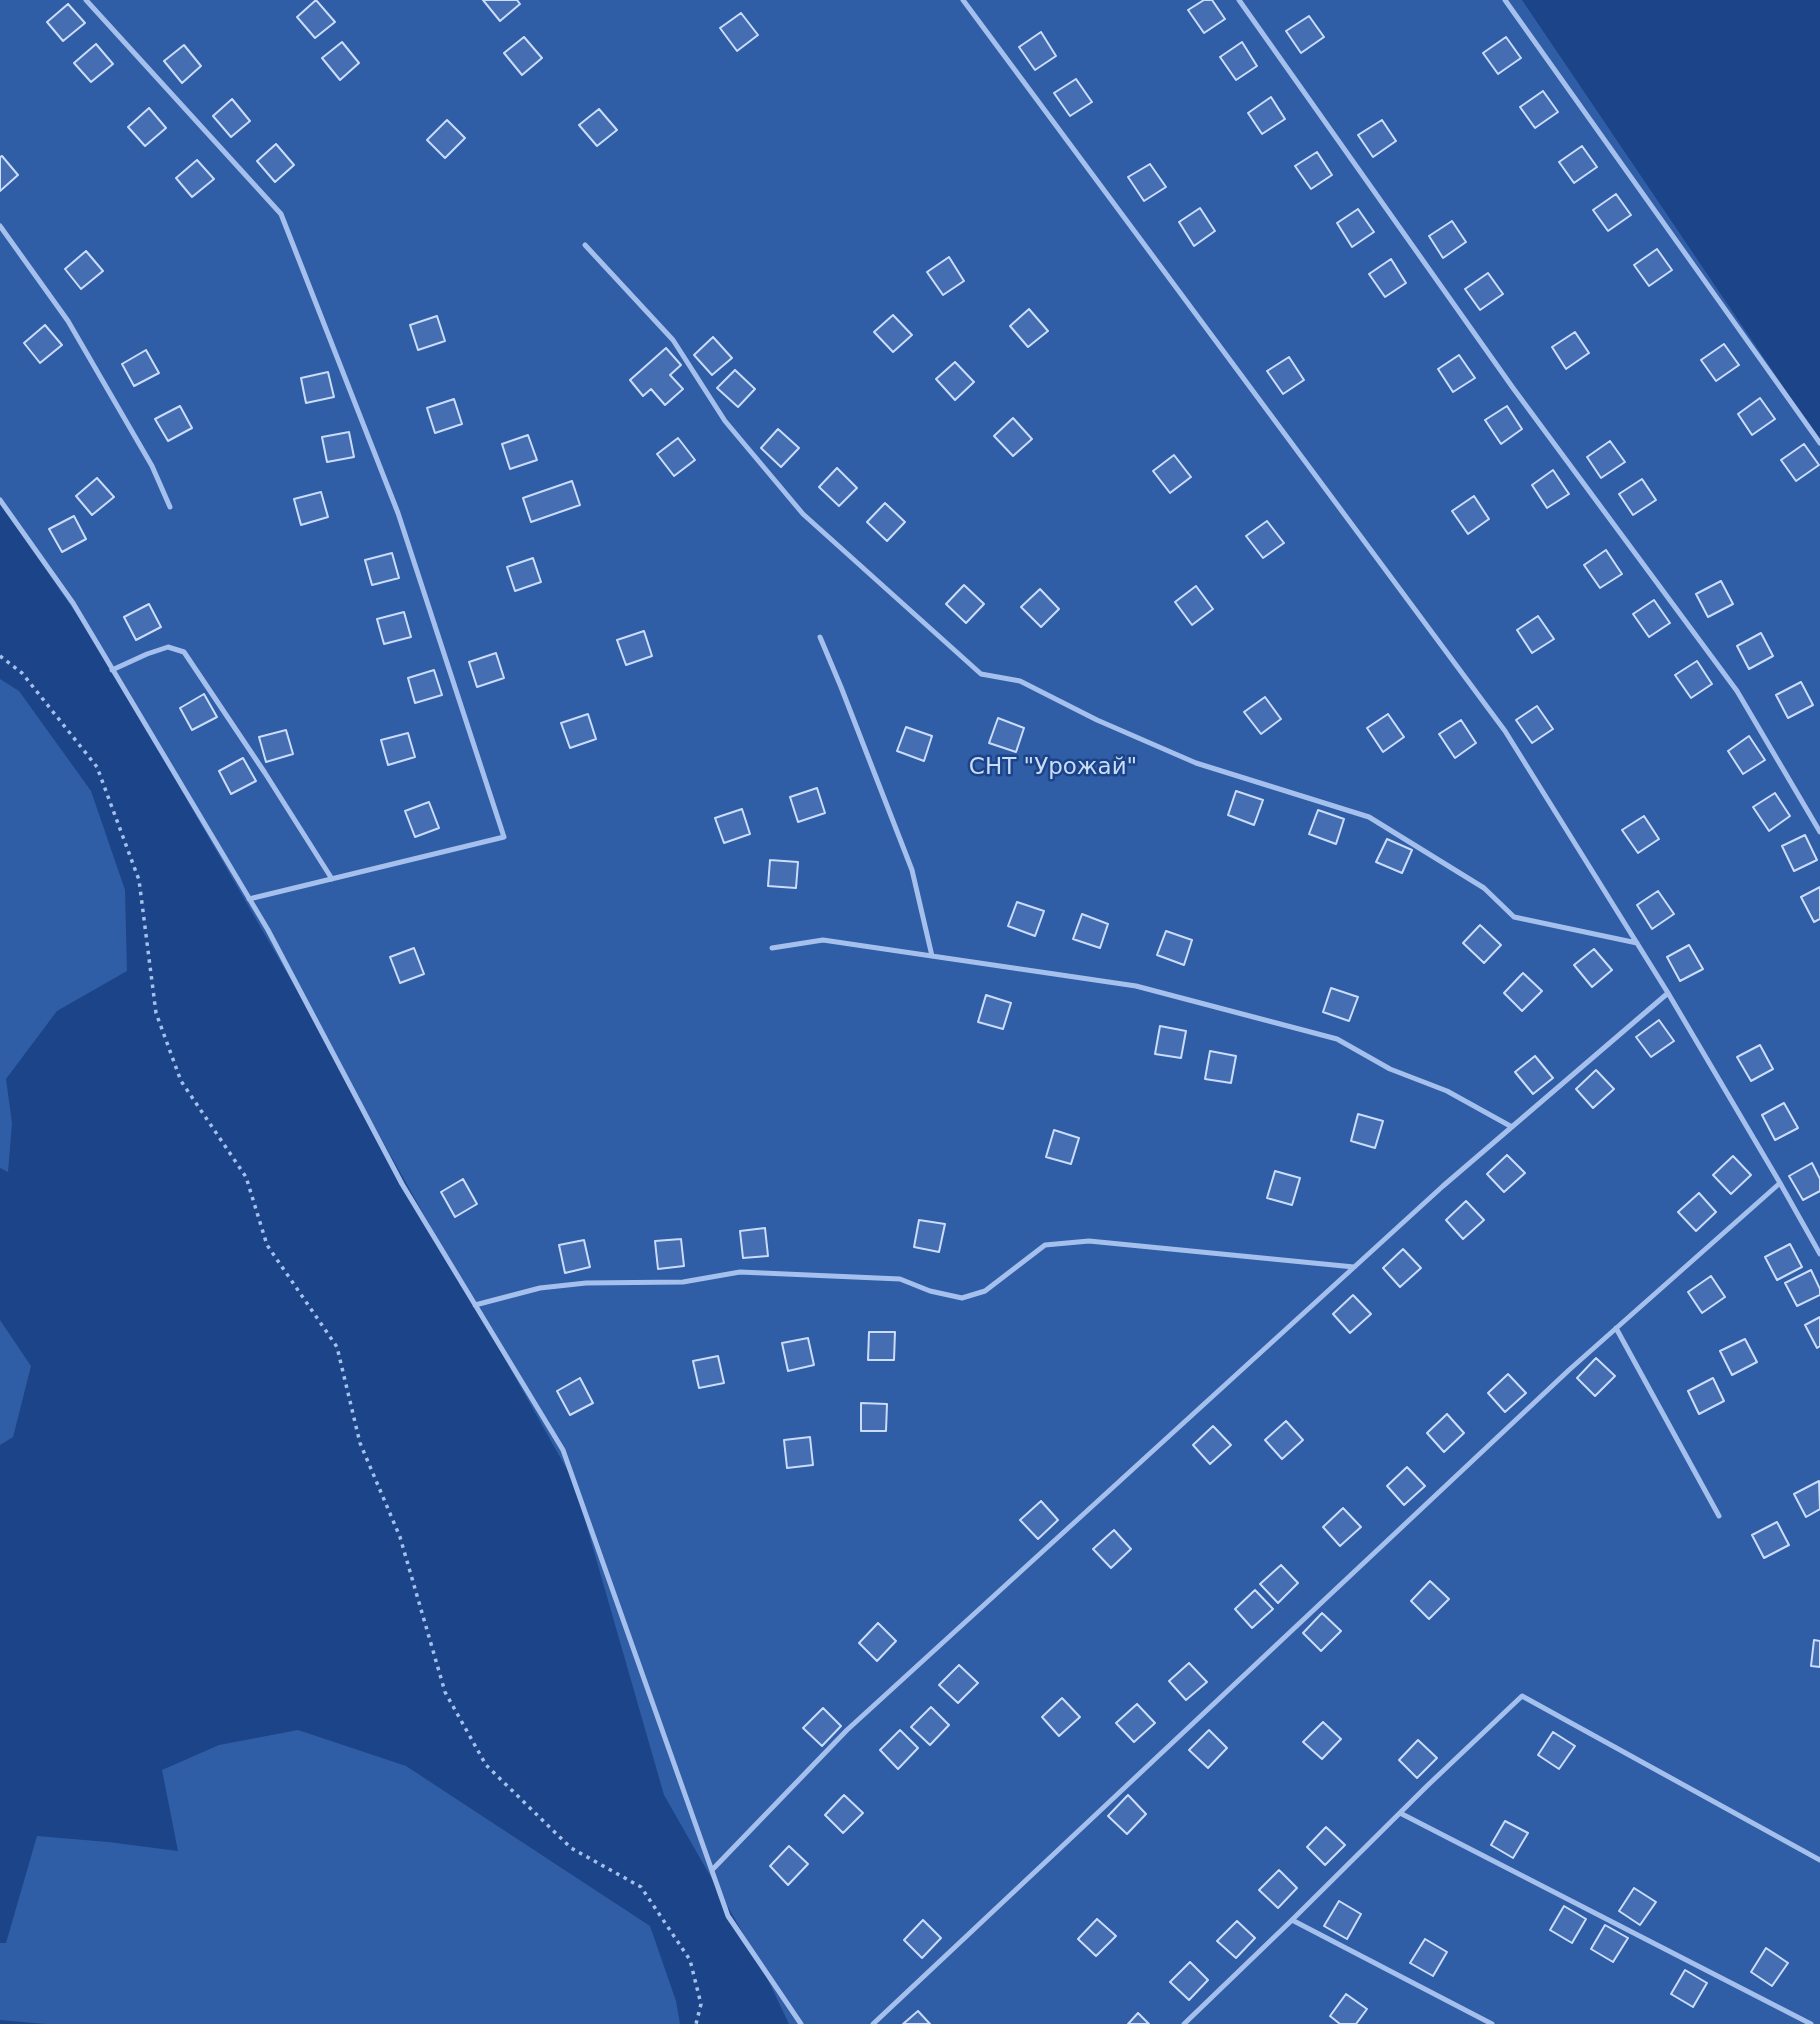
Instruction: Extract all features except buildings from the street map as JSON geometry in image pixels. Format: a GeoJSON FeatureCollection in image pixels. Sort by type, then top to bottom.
{"type":"FeatureCollection","features":[{"type":"Feature","properties":{"kind":"lane"},"geometry":{"type":"LineString","coordinates":[[86,0],[281,214],[398,513],[504,837],[249,899]]}},
{"type":"Feature","properties":{"kind":"lane"},"geometry":{"type":"LineString","coordinates":[[963,0],[1505,731],[1668,993],[1820,1255]]}},
{"type":"Feature","properties":{"kind":"lane"},"geometry":{"type":"LineString","coordinates":[[1239,0],[1513,388],[1737,691],[1820,832]]}},
{"type":"Feature","properties":{"kind":"lane"},"geometry":{"type":"LineString","coordinates":[[1505,0],[1820,443]]}},
{"type":"Feature","properties":{"kind":"lane"},"geometry":{"type":"LineString","coordinates":[[0,226],[68,321],[152,466],[170,508]]}},
{"type":"Feature","properties":{"kind":"lane"},"geometry":{"type":"LineString","coordinates":[[585,245],[673,340],[725,421],[803,514],[981,674],[1020,681],[1097,720],[1196,764],[1369,817],[1483,888],[1514,918],[1637,943]]}},
{"type":"Feature","properties":{"kind":"lane"},"geometry":{"type":"LineString","coordinates":[[0,500],[73,603],[268,930],[402,1184],[563,1450],[728,1916],[801,2024]]}},
{"type":"Feature","properties":{"kind":"lane"},"geometry":{"type":"LineString","coordinates":[[820,637],[912,870],[932,956]]}},
{"type":"Feature","properties":{"kind":"lane"},"geometry":{"type":"LineString","coordinates":[[112,670],[168,648],[184,652],[332,879]]}},
{"type":"Feature","properties":{"kind":"lane"},"geometry":{"type":"LineString","coordinates":[[772,948],[823,940],[1136,986],[1337,1039],[1390,1069],[1447,1091],[1512,1127]]}},
{"type":"Feature","properties":{"kind":"lane"},"geometry":{"type":"LineString","coordinates":[[712,1870],[847,1730],[1443,1186],[1668,993]]}},
{"type":"Feature","properties":{"kind":"lane"},"geometry":{"type":"LineString","coordinates":[[873,2024],[1616,1328],[1780,1182]]}},
{"type":"Feature","properties":{"kind":"lane"},"geometry":{"type":"LineString","coordinates":[[475,1305],[540,1288],[586,1283],[683,1282],[740,1272],[900,1279],[930,1291],[962,1298],[985,1291],[1045,1245],[1089,1241],[1354,1267]]}},
{"type":"Feature","properties":{"kind":"lane"},"geometry":{"type":"LineString","coordinates":[[1616,1328],[1719,1516]]}},
{"type":"Feature","properties":{"kind":"lane"},"geometry":{"type":"LineString","coordinates":[[1184,2024],[1522,1696],[1820,1860]]}},
{"type":"Feature","properties":{"kind":"lane"},"geometry":{"type":"LineString","coordinates":[[1400,1813],[1811,2024]]}},
{"type":"Feature","properties":{"kind":"lane"},"geometry":{"type":"LineString","coordinates":[[1292,1920],[1492,2024]]}},
{"type":"Feature","properties":{"kind":"path"},"geometry":{"type":"LineString","coordinates":[[0,656],[22,673],[97,767],[139,880],[156,1013],[181,1081],[246,1177],[267,1245],[337,1348],[360,1443],[400,1537],[445,1692],[486,1765],[571,1848],[642,1887],[690,1960],[701,2004],[695,2024]]}},
{"type":"Feature","properties":{"kind":"green space","name":"СНТ \"Урожай\""},"geometry":{"type":"Polygon","coordinates":[[[0,0],[1522,0],[1820,441],[1820,2024],[789,2024],[760,1963],[664,1795],[574,1482],[327,1042],[95,641],[0,503],[0,0]]]}},
{"type":"Feature","properties":{"kind":"green space"},"geometry":{"type":"Polygon","coordinates":[[[0,679],[19,691],[91,791],[125,890],[127,971],[57,1011],[6,1079],[12,1123],[8,1172],[0,1168],[0,679]]]}},
{"type":"Feature","properties":{"kind":"green space"},"geometry":{"type":"Polygon","coordinates":[[[0,1320],[31,1366],[13,1437],[0,1445],[0,1320]]]}},
{"type":"Feature","properties":{"kind":"green space"},"geometry":{"type":"Polygon","coordinates":[[[298,1730],[406,1766],[650,1926],[676,2001],[680,2024],[46,2024],[0,2020],[0,1943],[6,1943],[37,1836],[178,1851],[162,1770],[219,1745],[298,1730]]]}}]}
